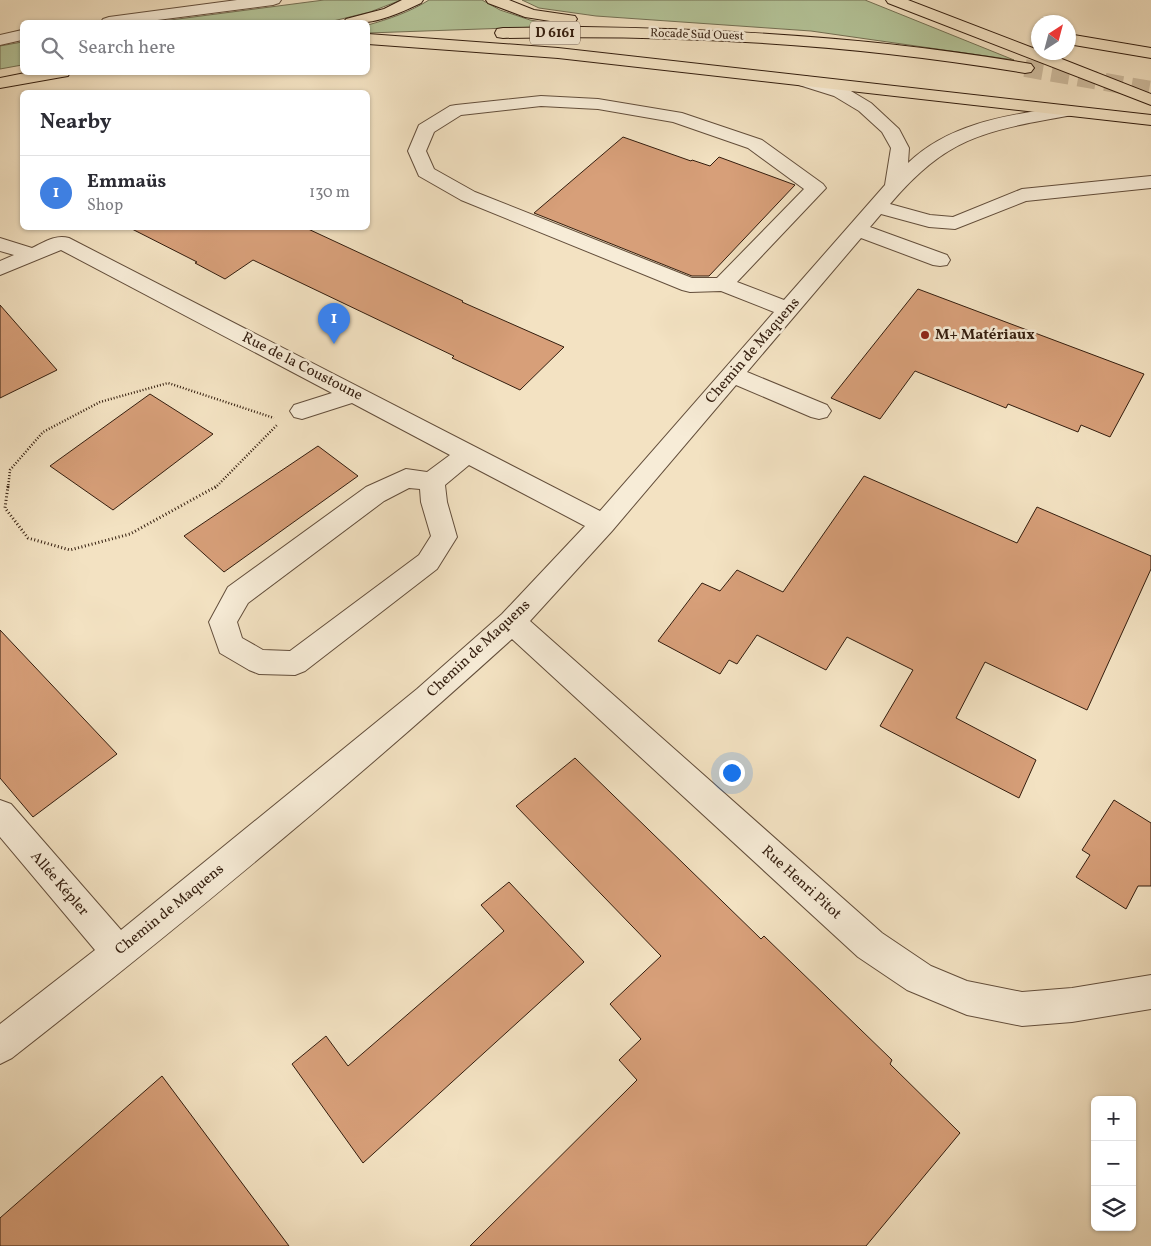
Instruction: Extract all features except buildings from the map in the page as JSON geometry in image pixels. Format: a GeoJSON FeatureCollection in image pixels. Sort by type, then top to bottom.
{"type":"FeatureCollection","features":[{"type":"Feature","properties":{"kind":"main road"},"geometry":{"type":"LineString","coordinates":[[360,20],[390,12],[414,0]]}},
{"type":"Feature","properties":{"kind":"main road"},"geometry":{"type":"LineString","coordinates":[[494,0],[519,10],[544,16],[683,25],[742,36]]}},
{"type":"Feature","properties":{"kind":"main road"},"geometry":{"type":"LineString","coordinates":[[894,0],[1151,100]]}},
{"type":"Feature","properties":{"kind":"main road"},"geometry":{"type":"LineString","coordinates":[[917,0],[988,35]]}},
{"type":"Feature","properties":{"kind":"main road"},"geometry":{"type":"LineString","coordinates":[[929,0],[971,17],[1010,29]]}},
{"type":"Feature","properties":{"kind":"main road","name":"Rocade Sud Ouest"},"geometry":{"type":"LineString","coordinates":[[370,38],[615,32],[742,36],[877,48],[1025,68]]}},
{"type":"Feature","properties":{"kind":"main road"},"geometry":{"type":"LineString","coordinates":[[370,38],[558,53],[1151,120]]}},
{"type":"Feature","properties":{"kind":"main road"},"geometry":{"type":"LineString","coordinates":[[1076,40],[1151,53]]}},
{"type":"Feature","properties":{"kind":"main road"},"geometry":{"type":"LineString","coordinates":[[0,83],[45,75]]}},
{"type":"Feature","properties":{"kind":"street"},"geometry":{"type":"LineString","coordinates":[[124,20],[273,0]]}},
{"type":"Feature","properties":{"kind":"street"},"geometry":{"type":"LineString","coordinates":[[0,40],[20,35]]}},
{"type":"Feature","properties":{"kind":"street"},"geometry":{"type":"LineString","coordinates":[[805,81],[840,92],[865,106],[890,129],[900,148],[886,196],[929,221],[955,223],[1022,195],[1151,182]]}},
{"type":"Feature","properties":{"kind":"street"},"geometry":{"type":"LineString","coordinates":[[723,284],[816,188],[755,144],[676,117],[589,104],[541,101],[456,110],[426,129],[417,151],[426,172],[468,196],[690,286],[723,284],[790,310]]}},
{"type":"Feature","properties":{"kind":"street","name":"Chemin de Maquens"},"geometry":{"type":"LineString","coordinates":[[0,1046],[118,953],[427,698],[512,622],[603,524],[732,374],[790,310],[886,196],[935,150],[969,133],[1018,119],[1066,111]]}},
{"type":"Feature","properties":{"kind":"street"},"geometry":{"type":"LineString","coordinates":[[858,230],[940,260]]}},
{"type":"Feature","properties":{"kind":"street","name":"Rue de la Coustoune"},"geometry":{"type":"LineString","coordinates":[[0,269],[62,242],[603,524]]}},
{"type":"Feature","properties":{"kind":"street"},"geometry":{"type":"LineString","coordinates":[[0,244],[33,255]]}},
{"type":"Feature","properties":{"kind":"street"},"geometry":{"type":"LineString","coordinates":[[732,374],[819,410]]}},
{"type":"Feature","properties":{"kind":"street"},"geometry":{"type":"LineString","coordinates":[[292,416],[355,394]]}},
{"type":"Feature","properties":{"kind":"street"},"geometry":{"type":"LineString","coordinates":[[432,482],[434,502],[444,537],[428,562],[295,663],[260,662],[230,645],[223,622],[238,595],[375,494],[406,478],[432,482],[468,453]]}},
{"type":"Feature","properties":{"kind":"street","name":"Rue Henri Pitot"},"geometry":{"type":"LineString","coordinates":[[512,622],[870,945],[918,978],[967,998],[1022,1009],[1072,1005],[1151,992]]}},
{"type":"Feature","properties":{"kind":"street","name":"Allée Képler"},"geometry":{"type":"LineString","coordinates":[[0,814],[118,953]]}},
{"type":"Feature","properties":{"kind":"path"},"geometry":{"type":"LineString","coordinates":[[168,383],[292,416],[213,490],[130,534],[70,550],[28,538],[5,508],[10,470],[43,432],[100,402],[168,383]]}},
{"type":"Feature","properties":{"kind":"green space"},"geometry":{"type":"Polygon","coordinates":[[[324,0],[401,0],[370,12],[337,20],[170,20],[324,0]]]}},
{"type":"Feature","properties":{"kind":"green space"},"geometry":{"type":"Polygon","coordinates":[[[429,0],[482,0],[500,10],[530,20],[566,26],[370,33],[370,24],[414,8],[429,0]]]}},
{"type":"Feature","properties":{"kind":"green space"},"geometry":{"type":"Polygon","coordinates":[[[522,0],[865,0],[1014,60],[811,31],[596,16],[539,8],[522,0]]]}},
{"type":"Feature","properties":{"kind":"green space"},"geometry":{"type":"Polygon","coordinates":[[[20,42],[20,65],[0,69],[0,46],[20,42]]]}},
{"type":"Feature","properties":{"kind":"tunnel"},"geometry":{"type":"LineString","coordinates":[[1025,68],[1151,90]]}},
{"type":"Feature","properties":{"kind":"place","name":"M+ Matériaux"},"geometry":{"type":"Point","coordinates":[925,335]}},
{"type":"Feature","properties":{"kind":"place","name":"Emmaüs"},"geometry":{"type":"Point","coordinates":[334,344]}}]}
